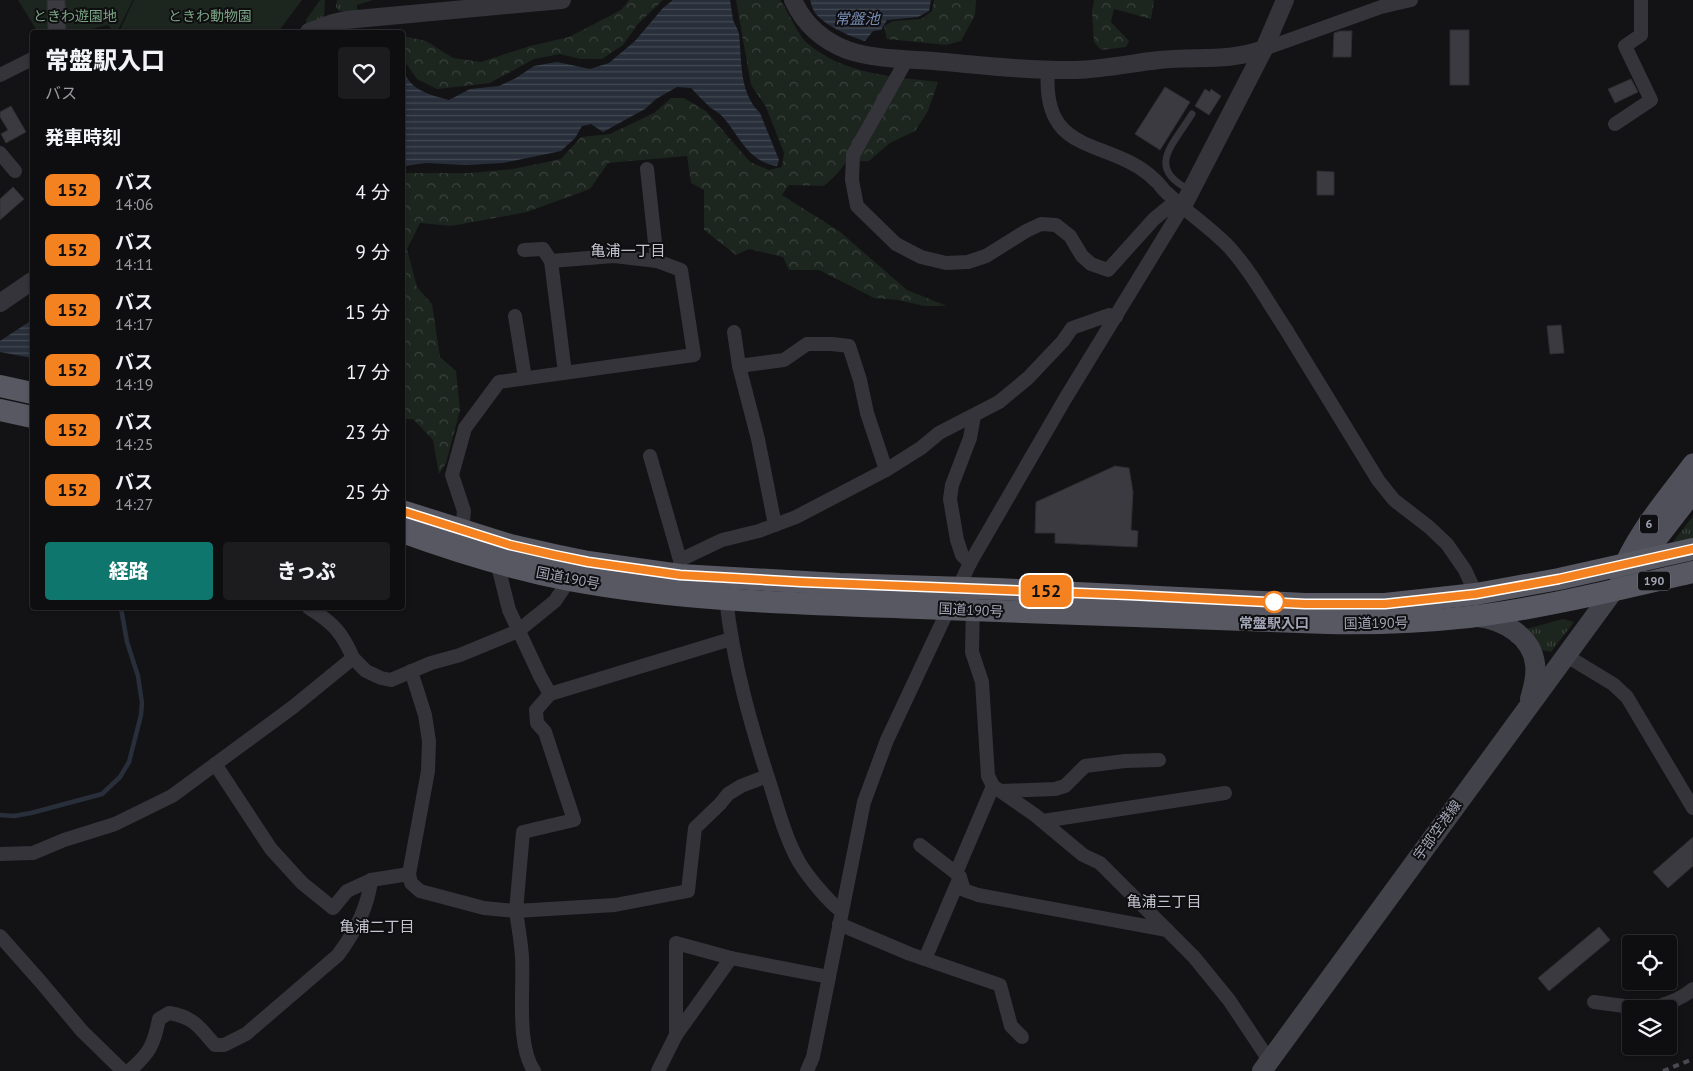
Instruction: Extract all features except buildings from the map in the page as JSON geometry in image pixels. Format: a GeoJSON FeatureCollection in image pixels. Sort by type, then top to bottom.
{"type":"FeatureCollection","features":[{"type":"Feature","properties":{"kind":"highway"},"geometry":{"type":"LineString","coordinates":[[0,386],[30,393]]}},
{"type":"Feature","properties":{"kind":"highway"},"geometry":{"type":"LineString","coordinates":[[0,410],[30,417]]}},
{"type":"Feature","properties":{"kind":"highway","name":"国道190号"},"geometry":{"type":"LineString","coordinates":[[405,512],[510,545],[588,562],[680,567],[830,583],[1348,605],[1420,601],[1476,594],[1551,581],[1693,549]]}},
{"type":"Feature","properties":{"kind":"highway","name":"国道190号"},"geometry":{"type":"LineString","coordinates":[[405,533],[497,562],[570,580],[676,595],[811,604],[1337,624],[1420,622],[1471,617],[1614,590],[1693,572]]}},
{"type":"Feature","properties":{"kind":"main road","name":"6"},"geometry":{"type":"LineString","coordinates":[[1632,564],[1644,530],[1693,464]]}},
{"type":"Feature","properties":{"kind":"main road","name":"6"},"geometry":{"type":"LineString","coordinates":[[1614,590],[1632,564],[1693,492]]}},
{"type":"Feature","properties":{"kind":"main road","name":"宇部空港線"},"geometry":{"type":"LineString","coordinates":[[1266,1066],[1614,590]]}},
{"type":"Feature","properties":{"kind":"main road"},"geometry":{"type":"LineString","coordinates":[[1471,617],[1502,623],[1524,639],[1533,652],[1536,663],[1536,676],[1528,706]]}},
{"type":"Feature","properties":{"kind":"street"},"geometry":{"type":"LineString","coordinates":[[314,30],[346,20],[562,0]]}},
{"type":"Feature","properties":{"kind":"street"},"geometry":{"type":"LineString","coordinates":[[793,0],[800,15],[810,27],[835,44],[862,54],[1048,70],[1079,70],[1160,60],[1226,58],[1248,54],[1381,7],[1411,0]]}},
{"type":"Feature","properties":{"kind":"street"},"geometry":{"type":"LineString","coordinates":[[907,59],[852,155],[852,180],[857,206],[896,244],[921,258],[946,263],[968,262],[986,256],[1041,224],[1056,225],[1070,236],[1082,256],[1091,264],[1108,270],[1154,220],[1179,203],[1191,190],[1264,48],[1285,0]]}},
{"type":"Feature","properties":{"kind":"street"},"geometry":{"type":"LineString","coordinates":[[1615,124],[1651,100],[1625,46],[1641,35],[1641,0]]}},
{"type":"Feature","properties":{"kind":"street"},"geometry":{"type":"LineString","coordinates":[[0,75],[30,60]]}},
{"type":"Feature","properties":{"kind":"street"},"geometry":{"type":"LineString","coordinates":[[1048,70],[1047,89],[1049,101],[1059,125],[1070,136],[1139,166],[1229,247],[1254,279],[1378,480],[1394,500],[1429,526],[1447,544],[1464,570],[1476,594]]}},
{"type":"Feature","properties":{"kind":"street"},"geometry":{"type":"LineString","coordinates":[[0,153],[15,172]]}},
{"type":"Feature","properties":{"kind":"street"},"geometry":{"type":"LineString","coordinates":[[647,169],[657,261]]}},
{"type":"Feature","properties":{"kind":"street"},"geometry":{"type":"LineString","coordinates":[[1179,203],[1116,317],[1065,399],[970,563],[966,588],[972,610],[972,652],[982,682],[988,776],[997,788],[1043,821],[1083,855],[1100,863],[1194,957],[1229,1000],[1266,1066]]}},
{"type":"Feature","properties":{"kind":"street"},"geometry":{"type":"LineString","coordinates":[[524,250],[543,249],[551,261],[565,373]]}},
{"type":"Feature","properties":{"kind":"street"},"geometry":{"type":"LineString","coordinates":[[462,530],[464,511],[452,475],[465,428],[499,382],[694,355],[681,270],[657,261],[614,256],[551,261]]}},
{"type":"Feature","properties":{"kind":"street"},"geometry":{"type":"LineString","coordinates":[[0,303],[30,282]]}},
{"type":"Feature","properties":{"kind":"street"},"geometry":{"type":"LineString","coordinates":[[650,456],[680,567],[722,540],[796,517],[886,470],[921,448],[939,433],[999,402],[1028,378],[1064,341],[1072,328],[1109,315],[1116,317]]}},
{"type":"Feature","properties":{"kind":"street"},"geometry":{"type":"LineString","coordinates":[[515,316],[525,378]]}},
{"type":"Feature","properties":{"kind":"street"},"geometry":{"type":"LineString","coordinates":[[734,332],[775,525]]}},
{"type":"Feature","properties":{"kind":"street"},"geometry":{"type":"LineString","coordinates":[[740,366],[784,360],[807,344],[849,346],[860,380],[867,412],[886,470]]}},
{"type":"Feature","properties":{"kind":"street"},"geometry":{"type":"LineString","coordinates":[[970,563],[962,555],[957,540],[950,499],[952,485],[970,438],[974,416]]}},
{"type":"Feature","properties":{"kind":"street"},"geometry":{"type":"LineString","coordinates":[[497,562],[509,610],[550,694]]}},
{"type":"Feature","properties":{"kind":"street"},"geometry":{"type":"LineString","coordinates":[[312,610],[338,630],[345,639],[353,658],[366,671],[381,678],[391,680],[431,663],[460,655],[518,630],[555,601],[570,580]]}},
{"type":"Feature","properties":{"kind":"street"},"geometry":{"type":"LineString","coordinates":[[807,1071],[813,1057],[865,798],[887,740],[949,609],[966,588]]}},
{"type":"Feature","properties":{"kind":"street"},"geometry":{"type":"LineString","coordinates":[[726,598],[731,638],[753,732],[786,835],[800,863],[832,904],[840,918],[925,959],[1000,985],[1012,1026],[1022,1037]]}},
{"type":"Feature","properties":{"kind":"street"},"geometry":{"type":"LineString","coordinates":[[534,1071],[529,1064],[525,1045],[522,1008],[522,956],[516,910],[523,832],[574,820],[545,732],[537,723],[536,710],[550,694],[731,638]]}},
{"type":"Feature","properties":{"kind":"street"},"geometry":{"type":"LineString","coordinates":[[1565,655],[1613,684],[1627,696],[1693,808]]}},
{"type":"Feature","properties":{"kind":"street"},"geometry":{"type":"LineString","coordinates":[[0,854],[33,853],[64,840],[115,824],[172,796],[293,707],[353,658]]}},
{"type":"Feature","properties":{"kind":"street"},"geometry":{"type":"LineString","coordinates":[[411,671],[425,714],[429,741],[428,771],[409,874],[412,883],[420,891],[484,908],[516,910],[615,905],[688,891],[695,828],[728,794],[741,786],[767,776]]}},
{"type":"Feature","properties":{"kind":"street"},"geometry":{"type":"LineString","coordinates":[[997,788],[1055,788],[1065,786],[1085,766],[1125,760],[1158,760]]}},
{"type":"Feature","properties":{"kind":"street"},"geometry":{"type":"LineString","coordinates":[[215,764],[271,849],[302,883],[334,908],[347,891],[371,880],[409,874]]}},
{"type":"Feature","properties":{"kind":"street"},"geometry":{"type":"LineString","coordinates":[[925,959],[958,875],[997,788]]}},
{"type":"Feature","properties":{"kind":"street"},"geometry":{"type":"LineString","coordinates":[[1043,821],[1225,793]]}},
{"type":"Feature","properties":{"kind":"street"},"geometry":{"type":"LineString","coordinates":[[920,845],[958,875],[964,890],[978,895],[1167,930]]}},
{"type":"Feature","properties":{"kind":"street"},"geometry":{"type":"LineString","coordinates":[[129,1071],[144,1059],[149,1052],[159,1019],[169,1013],[180,1014],[189,1018],[201,1027],[214,1045],[224,1045],[246,1034],[338,955],[348,942],[367,904],[371,880]]}},
{"type":"Feature","properties":{"kind":"street"},"geometry":{"type":"LineString","coordinates":[[0,936],[82,1031],[123,1071]]}},
{"type":"Feature","properties":{"kind":"street"},"geometry":{"type":"LineString","coordinates":[[676,1035],[676,943],[731,958],[829,977]]}},
{"type":"Feature","properties":{"kind":"street"},"geometry":{"type":"LineString","coordinates":[[658,1071],[676,1035],[731,958]]}},
{"type":"Feature","properties":{"kind":"street"},"geometry":{"type":"LineString","coordinates":[[1674,1000],[1693,989]]}},
{"type":"Feature","properties":{"kind":"street"},"geometry":{"type":"LineString","coordinates":[[1594,1002],[1622,1006]]}},
{"type":"Feature","properties":{"kind":"lane"},"geometry":{"type":"LineString","coordinates":[[1191,190],[1172,180],[1168,175],[1165,164],[1170,149],[1192,114]]}},
{"type":"Feature","properties":{"kind":"green space","name":"ときわ遊園地"},"geometry":{"type":"Polygon","coordinates":[[[18,0],[133,0],[118,30],[112,30],[108,25],[87,30],[36,29],[18,0]]]}},
{"type":"Feature","properties":{"kind":"green space","name":"ときわ動物園"},"geometry":{"type":"Polygon","coordinates":[[[134,0],[302,0],[280,30],[120,30],[134,0]]]}},
{"type":"Feature","properties":{"kind":"green space"},"geometry":{"type":"Polygon","coordinates":[[[320,0],[325,0],[324,17],[306,24],[306,20],[320,0]]]}},
{"type":"Feature","properties":{"kind":"green space"},"geometry":{"type":"Polygon","coordinates":[[[337,0],[373,0],[357,5],[357,11],[339,11],[336,7],[337,0]]]}},
{"type":"Feature","properties":{"kind":"green space"},"geometry":{"type":"Polygon","coordinates":[[[629,0],[663,0],[637,25],[623,45],[602,59],[580,59],[560,54],[534,59],[490,83],[437,89],[417,79],[405,62],[405,36],[426,41],[453,58],[481,62],[530,46],[569,37],[621,10],[629,0]]]}},
{"type":"Feature","properties":{"kind":"green space"},"geometry":{"type":"Polygon","coordinates":[[[736,0],[780,0],[807,43],[837,62],[869,72],[938,82],[928,111],[915,131],[890,143],[869,161],[846,162],[824,186],[789,185],[782,195],[839,231],[907,290],[947,306],[924,306],[898,300],[874,298],[819,270],[789,270],[783,257],[749,249],[736,255],[704,230],[704,190],[691,183],[687,156],[608,163],[590,189],[527,212],[451,226],[420,223],[407,249],[417,287],[432,304],[440,357],[456,371],[460,410],[446,463],[439,474],[433,440],[413,419],[405,419],[405,173],[469,173],[513,169],[561,159],[581,137],[610,134],[654,113],[671,98],[684,98],[706,111],[750,162],[769,170],[782,167],[784,153],[766,107],[751,85],[736,0]]]}},
{"type":"Feature","properties":{"kind":"green space"},"geometry":{"type":"Polygon","coordinates":[[[934,0],[976,0],[975,15],[961,41],[946,45],[887,39],[884,26],[893,21],[921,19],[932,11],[934,0]]]}},
{"type":"Feature","properties":{"kind":"green space"},"geometry":{"type":"Polygon","coordinates":[[[1094,0],[1153,0],[1151,19],[1114,9],[1111,22],[1129,41],[1126,47],[1101,50],[1094,42],[1092,12],[1094,0]]]}},
{"type":"Feature","properties":{"kind":"green space"},"geometry":{"type":"Polygon","coordinates":[[[1693,516],[1693,540],[1672,543],[1693,516]]]}},
{"type":"Feature","properties":{"kind":"green space"},"geometry":{"type":"Polygon","coordinates":[[[1563,619],[1574,622],[1551,652],[1541,650],[1526,629],[1563,619]]]}},
{"type":"Feature","properties":{"kind":"water"},"geometry":{"type":"Polygon","coordinates":[[[673,0],[730,0],[733,20],[739,34],[741,66],[745,86],[753,105],[760,113],[779,160],[777,166],[758,159],[751,153],[721,115],[708,106],[691,88],[677,87],[656,99],[645,109],[603,132],[591,124],[582,126],[575,138],[561,151],[503,163],[466,165],[426,163],[405,166],[405,74],[415,87],[428,94],[449,100],[470,89],[499,86],[534,66],[557,62],[590,69],[609,63],[635,41],[663,8],[673,0]]]}},
{"type":"Feature","properties":{"kind":"water","name":"常盤池"},"geometry":{"type":"Polygon","coordinates":[[[810,0],[931,0],[929,11],[918,17],[887,20],[881,30],[873,31],[865,41],[823,21],[814,11],[810,0]]]}},
{"type":"Feature","properties":{"kind":"water"},"geometry":{"type":"Polygon","coordinates":[[[30,321],[30,358],[0,352],[0,341],[30,321]]]}},
{"type":"Feature","properties":{"kind":"waterway"},"geometry":{"type":"LineString","coordinates":[[0,815],[14,816],[31,813],[102,794],[120,777],[129,762],[141,715],[142,703],[138,676],[127,642],[121,610]]}},
{"type":"Feature","properties":{"kind":"railway"},"geometry":{"type":"LineString","coordinates":[[1663,1071],[1693,1059]]}},
{"type":"Feature","properties":{"kind":"bus line","name":"152"},"geometry":{"type":"LineString","coordinates":[[405,512],[510,545],[588,562],[680,575],[1305,604],[1385,604],[1476,594],[1624,566],[1693,549]]}},
{"type":"Feature","properties":{"kind":"place","name":"常盤駅入口"},"geometry":{"type":"Point","coordinates":[1274,602]}},
{"type":"Feature","properties":{"kind":"district","name":"亀浦一丁目"},"geometry":{"type":"Point","coordinates":[628,251]}},
{"type":"Feature","properties":{"kind":"district","name":"亀浦三丁目"},"geometry":{"type":"Point","coordinates":[1164,902]}},
{"type":"Feature","properties":{"kind":"district","name":"亀浦二丁目"},"geometry":{"type":"Point","coordinates":[377,927]}}]}
